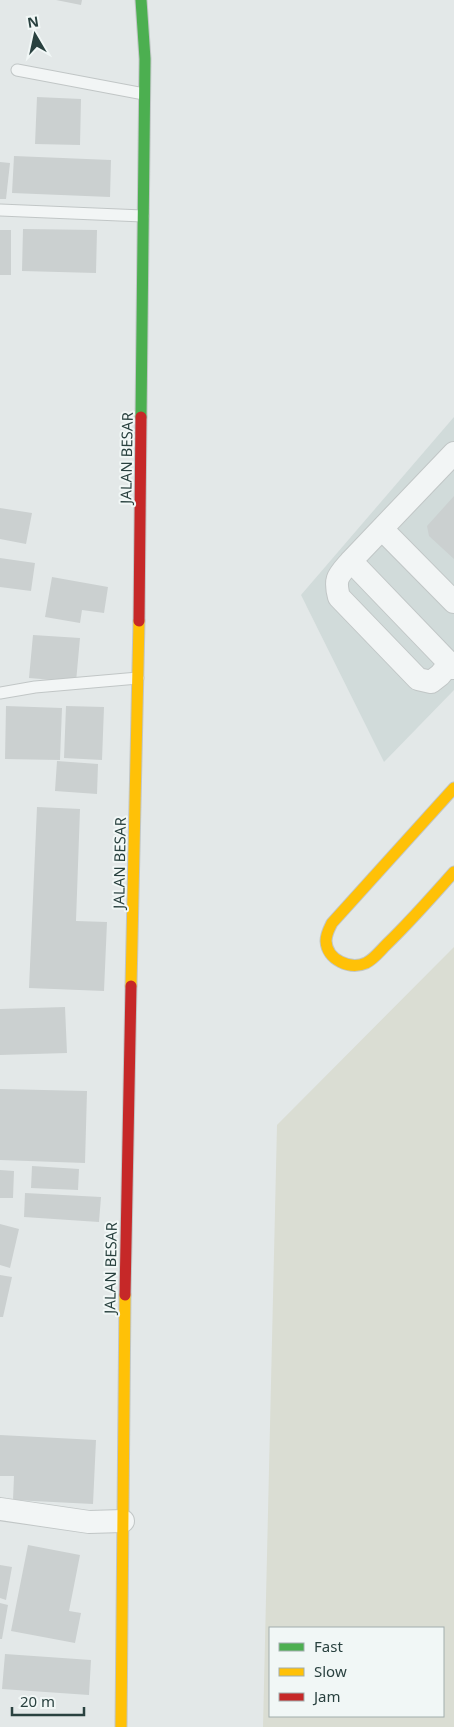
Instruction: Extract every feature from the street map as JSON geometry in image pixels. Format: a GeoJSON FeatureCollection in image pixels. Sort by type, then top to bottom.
{"type":"FeatureCollection","features":[{"type":"Feature","properties":{"kind":"street","name":"JALAN BESAR"},"geometry":{"type":"LineString","coordinates":[[121,1727],[125,1241],[138,678],[145,59],[141,0]]}},
{"type":"Feature","properties":{"kind":"street"},"geometry":{"type":"LineString","coordinates":[[351,561],[452,666],[431,682],[418,679],[409,672],[339,597],[336,585],[339,576],[351,561],[454,453]]}},
{"type":"Feature","properties":{"kind":"street"},"geometry":{"type":"LineString","coordinates":[[382,529],[454,602]]}},
{"type":"Feature","properties":{"kind":"street"},"geometry":{"type":"LineString","coordinates":[[454,788],[332,923],[327,934],[327,947],[335,959],[347,966],[358,966],[368,962],[454,872]]}},
{"type":"Feature","properties":{"kind":"street"},"geometry":{"type":"LineString","coordinates":[[0,1509],[89,1522],[123,1521]]}},
{"type":"Feature","properties":{"kind":"lane"},"geometry":{"type":"LineString","coordinates":[[17,70],[144,94]]}},
{"type":"Feature","properties":{"kind":"lane"},"geometry":{"type":"LineString","coordinates":[[0,210],[143,216]]}},
{"type":"Feature","properties":{"kind":"lane"},"geometry":{"type":"LineString","coordinates":[[0,693],[34,687],[138,678]]}},
{"type":"Feature","properties":{"kind":"shaded area"},"geometry":{"type":"Polygon","coordinates":[[[454,417],[454,690],[384,762],[301,595],[454,417]]]}},
{"type":"Feature","properties":{"kind":"shaded area"},"geometry":{"type":"Polygon","coordinates":[[[454,947],[454,1727],[263,1727],[277,1125],[454,947]]]}},
{"type":"Feature","properties":{"kind":"building"},"geometry":{"type":"Polygon","coordinates":[[[56,0],[82,0],[81,5],[56,0]]]}},
{"type":"Feature","properties":{"kind":"building"},"geometry":{"type":"Polygon","coordinates":[[[37,97],[81,99],[80,145],[35,144],[37,97]]]}},
{"type":"Feature","properties":{"kind":"building"},"geometry":{"type":"Polygon","coordinates":[[[14,156],[111,160],[110,197],[12,193],[14,156]]]}},
{"type":"Feature","properties":{"kind":"building"},"geometry":{"type":"Polygon","coordinates":[[[0,162],[10,163],[6,199],[0,199],[0,162]]]}},
{"type":"Feature","properties":{"kind":"building"},"geometry":{"type":"Polygon","coordinates":[[[23,229],[97,230],[96,273],[22,271],[23,229]]]}},
{"type":"Feature","properties":{"kind":"building"},"geometry":{"type":"Polygon","coordinates":[[[0,230],[11,230],[11,275],[0,275],[0,230]]]}},
{"type":"Feature","properties":{"kind":"building"},"geometry":{"type":"Polygon","coordinates":[[[454,496],[454,559],[429,536],[427,526],[454,496]]]}},
{"type":"Feature","properties":{"kind":"building"},"geometry":{"type":"Polygon","coordinates":[[[0,508],[32,513],[26,544],[0,539],[0,508]]]}},
{"type":"Feature","properties":{"kind":"building"},"geometry":{"type":"Polygon","coordinates":[[[0,558],[35,563],[31,591],[0,587],[0,558]]]}},
{"type":"Feature","properties":{"kind":"building"},"geometry":{"type":"Polygon","coordinates":[[[52,577],[108,587],[104,613],[82,610],[80,623],[45,617],[52,577]]]}},
{"type":"Feature","properties":{"kind":"building"},"geometry":{"type":"Polygon","coordinates":[[[33,635],[80,638],[76,682],[29,678],[33,635]]]}},
{"type":"Feature","properties":{"kind":"building"},"geometry":{"type":"Polygon","coordinates":[[[6,706],[62,708],[60,760],[5,759],[6,706]]]}},
{"type":"Feature","properties":{"kind":"building"},"geometry":{"type":"Polygon","coordinates":[[[66,706],[104,707],[102,760],[64,758],[66,706]]]}},
{"type":"Feature","properties":{"kind":"building"},"geometry":{"type":"Polygon","coordinates":[[[57,761],[98,764],[97,794],[55,791],[57,761]]]}},
{"type":"Feature","properties":{"kind":"building"},"geometry":{"type":"Polygon","coordinates":[[[37,807],[80,809],[76,921],[107,922],[104,991],[29,988],[37,807]]]}},
{"type":"Feature","properties":{"kind":"building"},"geometry":{"type":"Polygon","coordinates":[[[65,1007],[67,1053],[0,1055],[0,1009],[65,1007]]]}},
{"type":"Feature","properties":{"kind":"building"},"geometry":{"type":"Polygon","coordinates":[[[0,1089],[87,1091],[85,1163],[0,1160],[0,1089]]]}},
{"type":"Feature","properties":{"kind":"building"},"geometry":{"type":"Polygon","coordinates":[[[32,1166],[79,1169],[78,1190],[31,1188],[32,1166]]]}},
{"type":"Feature","properties":{"kind":"building"},"geometry":{"type":"Polygon","coordinates":[[[0,1170],[14,1171],[13,1198],[0,1198],[0,1170]]]}},
{"type":"Feature","properties":{"kind":"building"},"geometry":{"type":"Polygon","coordinates":[[[25,1193],[101,1197],[99,1222],[24,1217],[25,1193]]]}},
{"type":"Feature","properties":{"kind":"building"},"geometry":{"type":"Polygon","coordinates":[[[0,1224],[19,1229],[10,1268],[0,1265],[0,1224]]]}},
{"type":"Feature","properties":{"kind":"building"},"geometry":{"type":"Polygon","coordinates":[[[0,1275],[12,1277],[3,1317],[0,1317],[0,1275]]]}},
{"type":"Feature","properties":{"kind":"building"},"geometry":{"type":"Polygon","coordinates":[[[0,1435],[96,1440],[93,1504],[13,1500],[14,1476],[0,1476],[0,1435]]]}},
{"type":"Feature","properties":{"kind":"building"},"geometry":{"type":"Polygon","coordinates":[[[28,1545],[80,1555],[69,1611],[81,1613],[75,1643],[11,1631],[28,1545]]]}},
{"type":"Feature","properties":{"kind":"building"},"geometry":{"type":"Polygon","coordinates":[[[0,1565],[12,1567],[6,1600],[0,1598],[0,1565]]]}},
{"type":"Feature","properties":{"kind":"building"},"geometry":{"type":"Polygon","coordinates":[[[0,1603],[8,1605],[2,1639],[0,1639],[0,1603]]]}},
{"type":"Feature","properties":{"kind":"building"},"geometry":{"type":"Polygon","coordinates":[[[5,1654],[91,1660],[89,1695],[2,1689],[5,1654]]]}},
{"type":"Feature","properties":{"kind":"traffic: fast"},"geometry":{"type":"LineString","coordinates":[[141,0],[145,59],[141,417]]}},
{"type":"Feature","properties":{"kind":"traffic: slow"},"geometry":{"type":"LineString","coordinates":[[131,986],[139,621]]}},
{"type":"Feature","properties":{"kind":"traffic: slow"},"geometry":{"type":"LineString","coordinates":[[454,788],[332,923],[326,941],[330,953],[340,962],[347,964],[360,965],[366,963],[377,955],[454,872]]}},
{"type":"Feature","properties":{"kind":"traffic: slow"},"geometry":{"type":"LineString","coordinates":[[121,1727],[125,1295]]}},
{"type":"Feature","properties":{"kind":"traffic: jam"},"geometry":{"type":"LineString","coordinates":[[139,621],[141,417]]}},
{"type":"Feature","properties":{"kind":"traffic: jam"},"geometry":{"type":"LineString","coordinates":[[125,1295],[131,986]]}}]}
